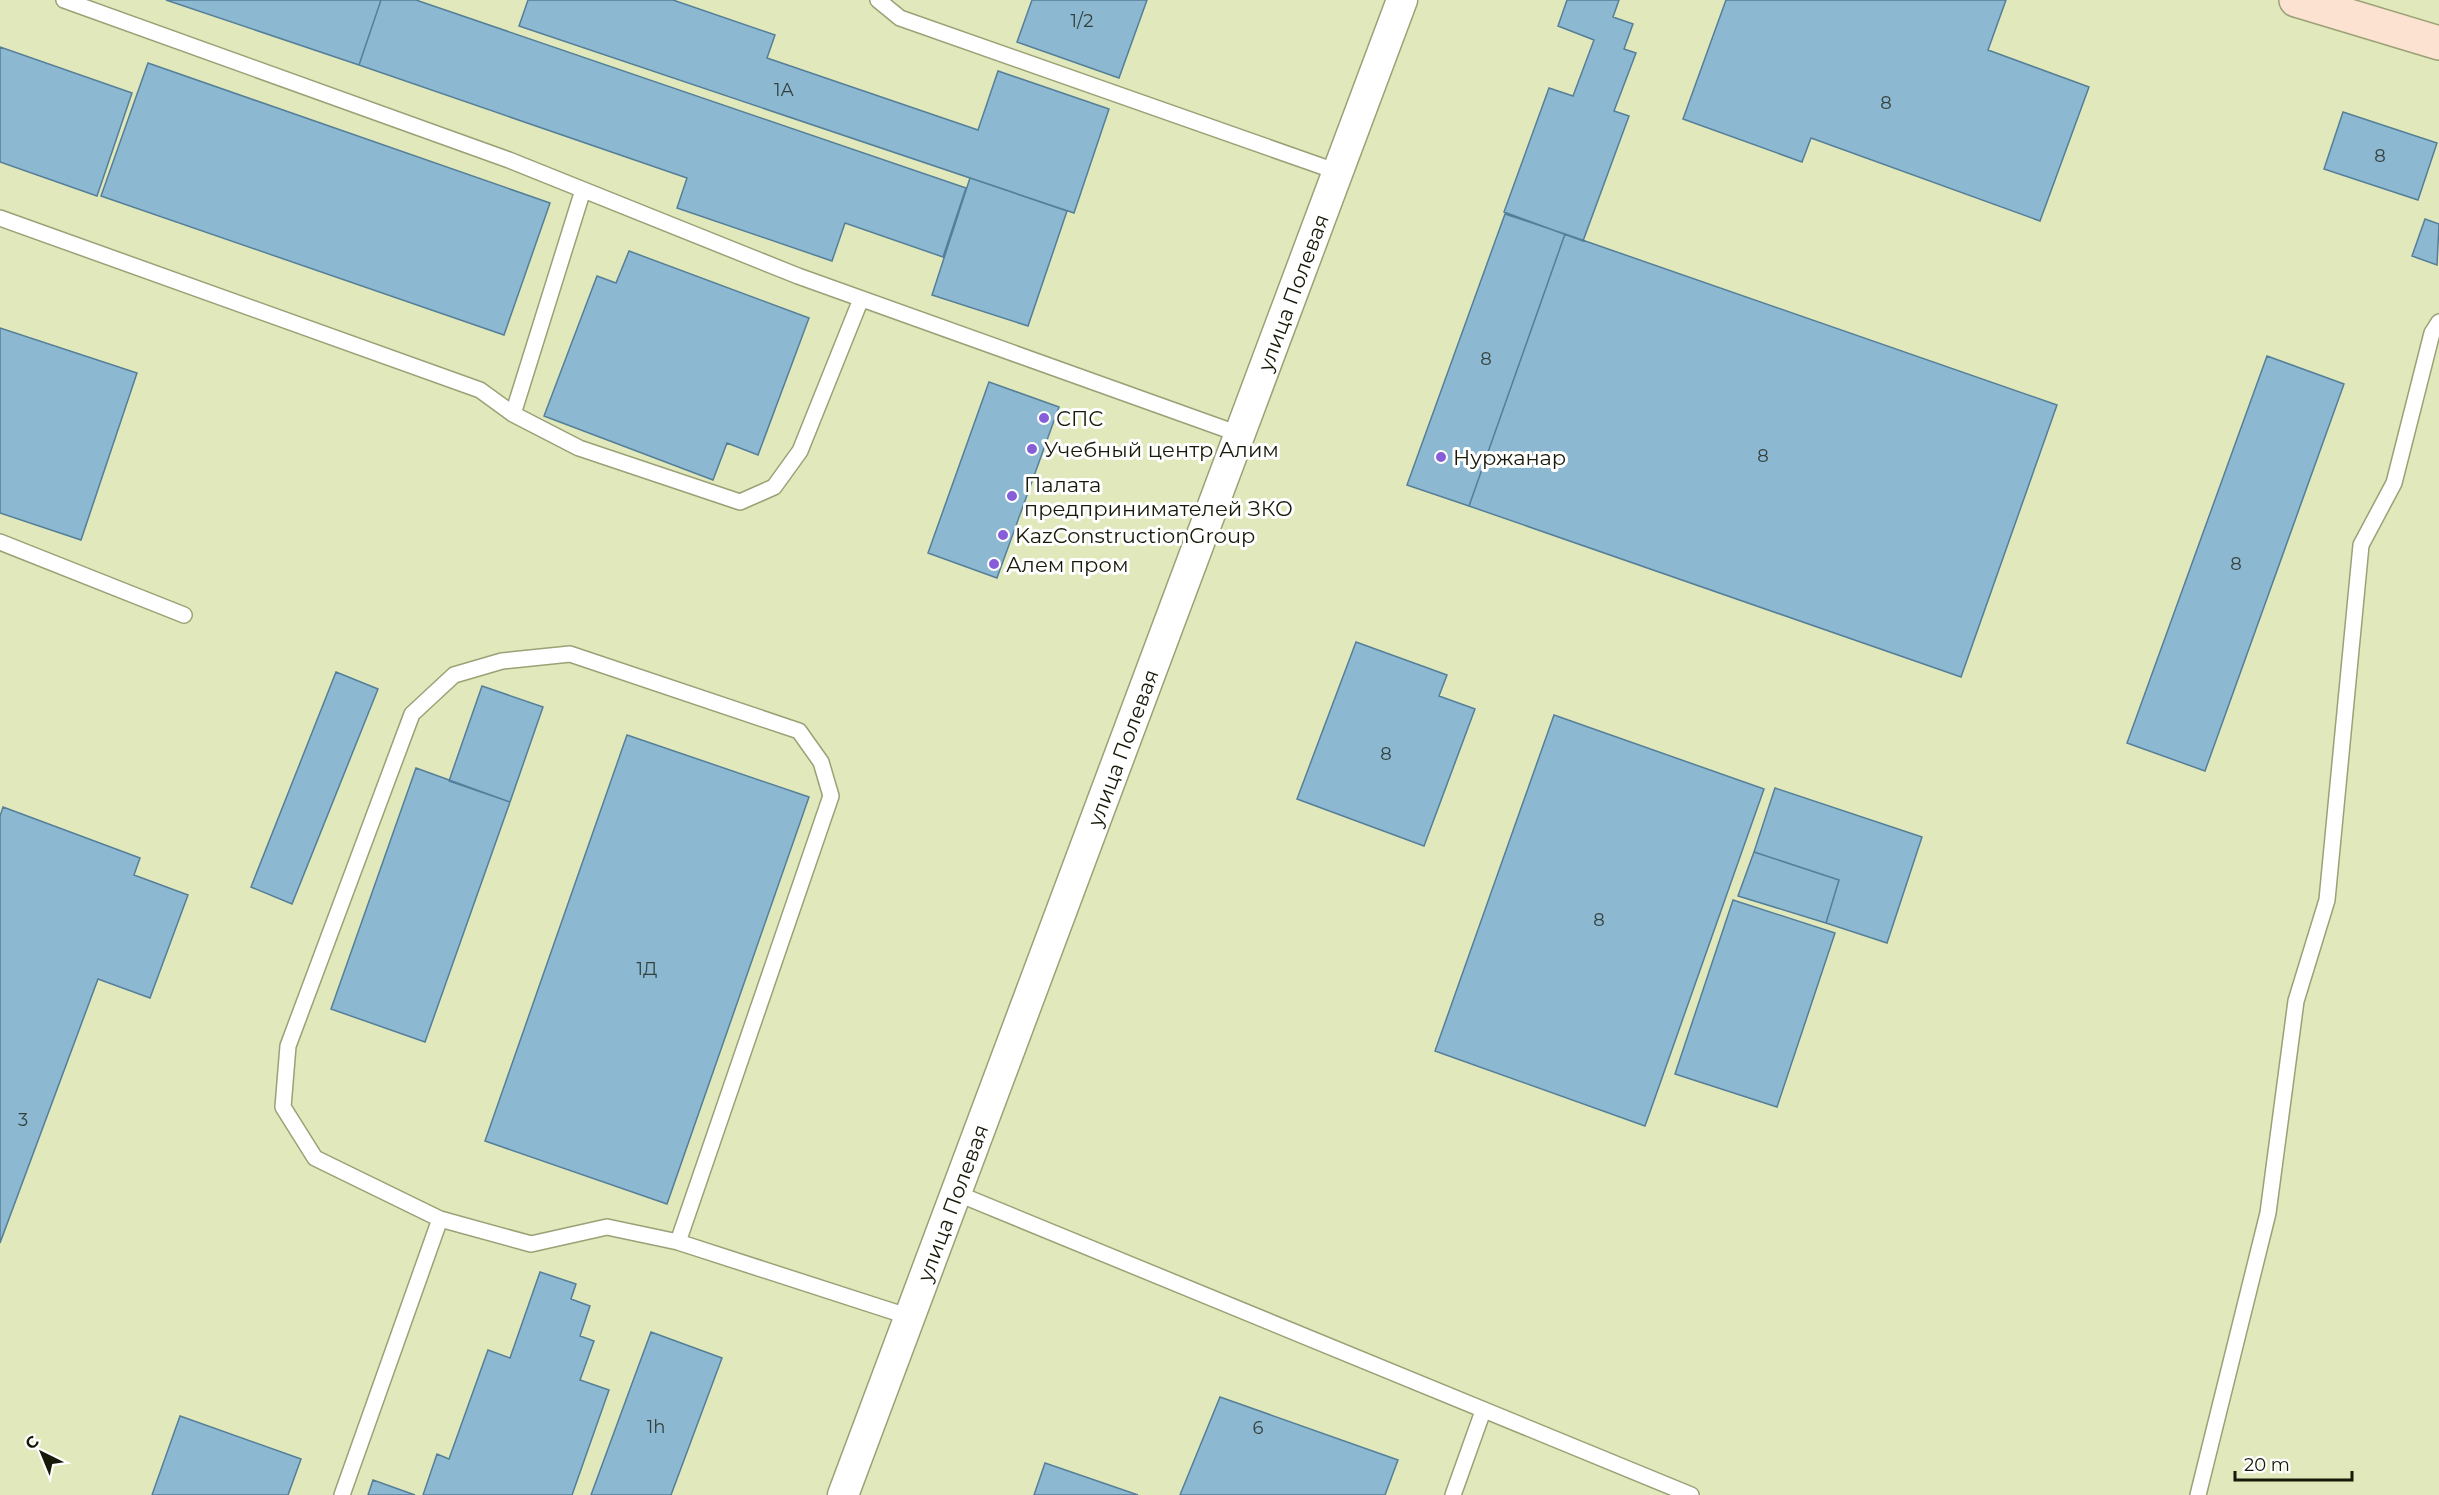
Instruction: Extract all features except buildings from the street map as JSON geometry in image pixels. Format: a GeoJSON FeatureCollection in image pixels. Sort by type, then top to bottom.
{"type":"FeatureCollection","features":[{"type":"Feature","properties":{"kind":"street","name":"улица Полевая"},"geometry":{"type":"LineString","coordinates":[[843,1495],[1402,0]]}},
{"type":"Feature","properties":{"kind":"street"},"geometry":{"type":"LineString","coordinates":[[2296,0],[2439,43]]}},
{"type":"Feature","properties":{"kind":"lane"},"geometry":{"type":"LineString","coordinates":[[63,0],[509,160],[787,272],[1239,434]]}},
{"type":"Feature","properties":{"kind":"lane"},"geometry":{"type":"LineString","coordinates":[[878,0],[900,18],[1338,172]]}},
{"type":"Feature","properties":{"kind":"lane"},"geometry":{"type":"LineString","coordinates":[[513,414],[583,190]]}},
{"type":"Feature","properties":{"kind":"lane"},"geometry":{"type":"LineString","coordinates":[[0,218],[480,390],[513,414],[579,448],[741,502],[774,487],[800,450],[861,299]]}},
{"type":"Feature","properties":{"kind":"lane"},"geometry":{"type":"LineString","coordinates":[[2198,1495],[2268,1213],[2296,1001],[2327,900],[2361,545],[2394,483],[2432,333],[2439,322]]}},
{"type":"Feature","properties":{"kind":"lane"},"geometry":{"type":"LineString","coordinates":[[0,542],[184,615]]}},
{"type":"Feature","properties":{"kind":"lane"},"geometry":{"type":"LineString","coordinates":[[678,1242],[831,796],[821,762],[799,731],[570,654],[502,661],[454,675],[412,714],[288,1046],[283,1107],[315,1158],[440,1219],[531,1244],[607,1227],[678,1242],[910,1317]]}},
{"type":"Feature","properties":{"kind":"lane"},"geometry":{"type":"LineString","coordinates":[[956,1193],[1691,1495]]}},
{"type":"Feature","properties":{"kind":"lane"},"geometry":{"type":"LineString","coordinates":[[342,1495],[440,1219]]}},
{"type":"Feature","properties":{"kind":"lane"},"geometry":{"type":"LineString","coordinates":[[1453,1495],[1482,1411]]}},
{"type":"Feature","properties":{"kind":"place","name":"СПС"},"geometry":{"type":"Point","coordinates":[1044,418]}},
{"type":"Feature","properties":{"kind":"place","name":"Учебный центр Алим"},"geometry":{"type":"Point","coordinates":[1032,449]}},
{"type":"Feature","properties":{"kind":"place","name":"Нуржанар"},"geometry":{"type":"Point","coordinates":[1441,457]}},
{"type":"Feature","properties":{"kind":"place","name":"Палата предпринимателей ЗКО"},"geometry":{"type":"Point","coordinates":[1012,496]}},
{"type":"Feature","properties":{"kind":"place","name":"KazConstructionGroup"},"geometry":{"type":"Point","coordinates":[1003,535]}},
{"type":"Feature","properties":{"kind":"place","name":"Алем пром"},"geometry":{"type":"Point","coordinates":[994,564]}}]}
